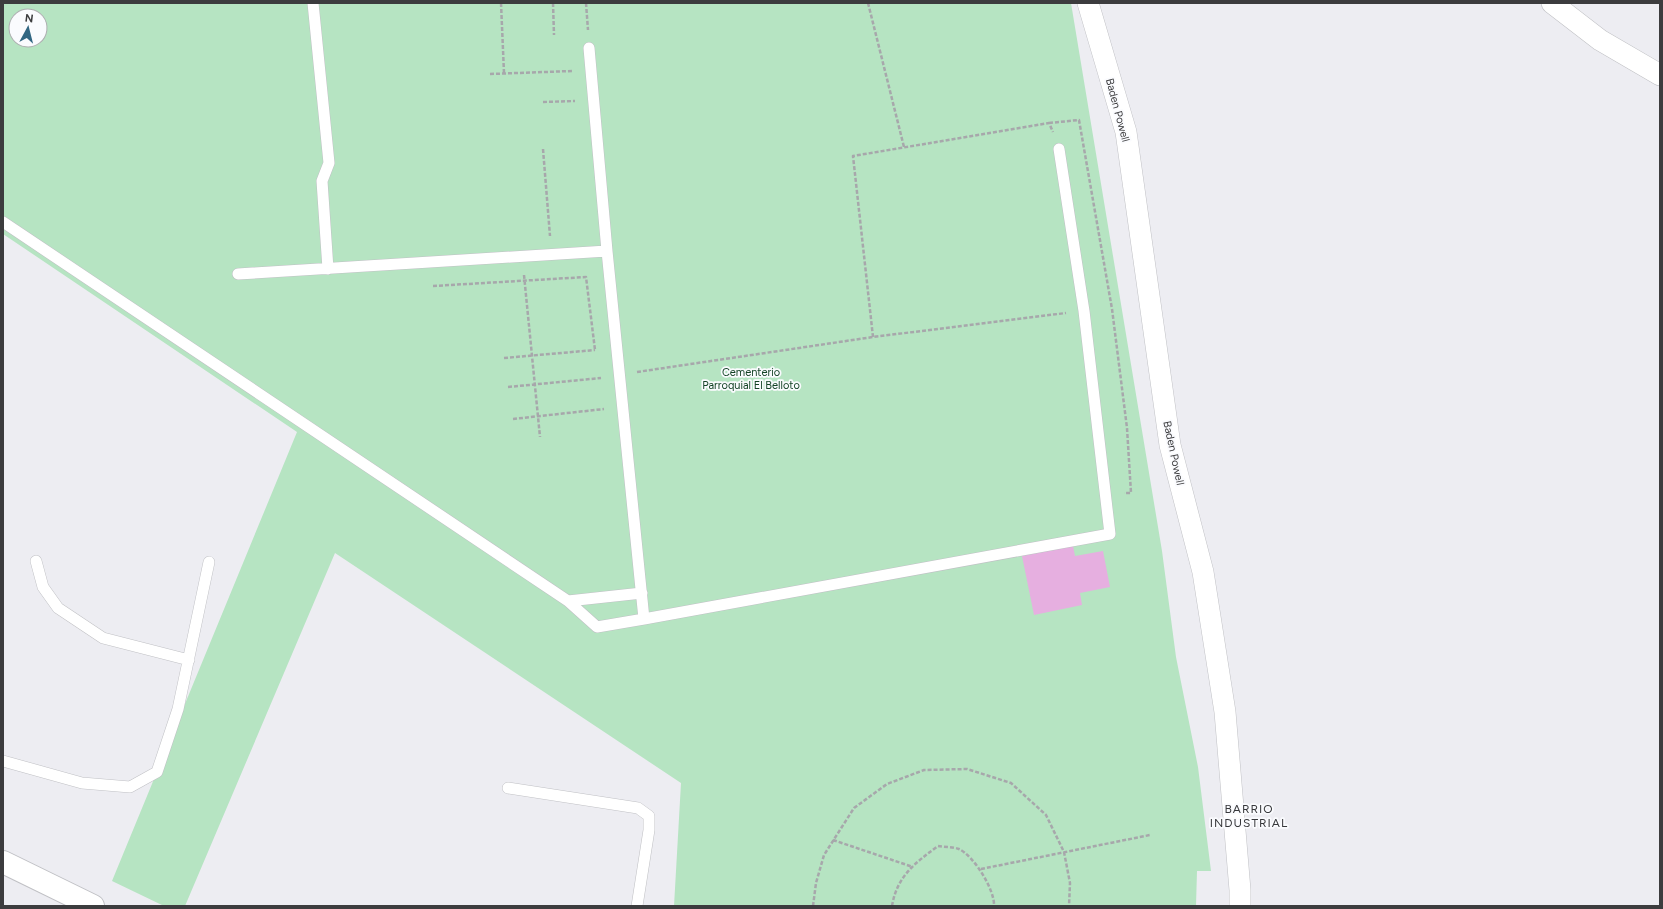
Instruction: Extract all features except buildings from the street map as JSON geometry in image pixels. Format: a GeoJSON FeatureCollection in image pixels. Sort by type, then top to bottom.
{"type":"FeatureCollection","features":[{"type":"Feature","properties":{"kind":"street","name":"Baden Powell"},"geometry":{"type":"LineString","coordinates":[[1088,3],[1126,132],[1170,445],[1203,572],[1225,712],[1240,890],[1240,906]]}},
{"type":"Feature","properties":{"kind":"street"},"geometry":{"type":"LineString","coordinates":[[1552,3],[1600,40],[1660,75]]}},
{"type":"Feature","properties":{"kind":"street"},"geometry":{"type":"LineString","coordinates":[[3,862],[93,906]]}},
{"type":"Feature","properties":{"kind":"lane"},"geometry":{"type":"LineString","coordinates":[[313,3],[329,163],[322,181],[328,269]]}},
{"type":"Feature","properties":{"kind":"lane"},"geometry":{"type":"LineString","coordinates":[[589,48],[607,251],[644,618]]}},
{"type":"Feature","properties":{"kind":"lane"},"geometry":{"type":"LineString","coordinates":[[3,222],[568,602],[597,627],[1110,534],[1084,311],[1059,149]]}},
{"type":"Feature","properties":{"kind":"lane"},"geometry":{"type":"LineString","coordinates":[[238,274],[607,251]]}},
{"type":"Feature","properties":{"kind":"lane"},"geometry":{"type":"LineString","coordinates":[[36,561],[43,587],[58,608],[103,638],[189,660]]}},
{"type":"Feature","properties":{"kind":"lane"},"geometry":{"type":"LineString","coordinates":[[3,761],[82,783],[130,787],[157,772],[178,709],[208,562]]}},
{"type":"Feature","properties":{"kind":"lane"},"geometry":{"type":"LineString","coordinates":[[568,602],[642,593]]}},
{"type":"Feature","properties":{"kind":"lane"},"geometry":{"type":"LineString","coordinates":[[508,788],[638,808],[649,816],[649,830],[638,906]]}},
{"type":"Feature","properties":{"kind":"path"},"geometry":{"type":"LineString","coordinates":[[501,3],[504,73]]}},
{"type":"Feature","properties":{"kind":"path"},"geometry":{"type":"LineString","coordinates":[[554,3],[554,35]]}},
{"type":"Feature","properties":{"kind":"path"},"geometry":{"type":"LineString","coordinates":[[586,3],[589,48]]}},
{"type":"Feature","properties":{"kind":"path"},"geometry":{"type":"LineString","coordinates":[[868,3],[904,147]]}},
{"type":"Feature","properties":{"kind":"path"},"geometry":{"type":"LineString","coordinates":[[490,74],[591,70]]}},
{"type":"Feature","properties":{"kind":"path"},"geometry":{"type":"LineString","coordinates":[[543,102],[593,100]]}},
{"type":"Feature","properties":{"kind":"path"},"geometry":{"type":"LineString","coordinates":[[873,337],[853,156],[1049,123],[1079,120],[1112,309],[1127,428],[1131,493],[1106,494]]}},
{"type":"Feature","properties":{"kind":"path"},"geometry":{"type":"LineString","coordinates":[[1049,123],[1059,149]]}},
{"type":"Feature","properties":{"kind":"path"},"geometry":{"type":"LineString","coordinates":[[542,149],[552,255]]}},
{"type":"Feature","properties":{"kind":"path"},"geometry":{"type":"LineString","coordinates":[[532,256],[524,271],[524,281],[540,437]]}},
{"type":"Feature","properties":{"kind":"path"},"geometry":{"type":"LineString","coordinates":[[433,286],[586,277],[595,350]]}},
{"type":"Feature","properties":{"kind":"path"},"geometry":{"type":"LineString","coordinates":[[508,387],[535,386],[620,376],[637,372],[873,337],[1084,311]]}},
{"type":"Feature","properties":{"kind":"path"},"geometry":{"type":"LineString","coordinates":[[504,358],[617,348]]}},
{"type":"Feature","properties":{"kind":"path"},"geometry":{"type":"LineString","coordinates":[[513,419],[623,407]]}},
{"type":"Feature","properties":{"kind":"path"},"geometry":{"type":"LineString","coordinates":[[813,906],[816,883],[824,855],[854,808],[887,784],[924,770],[966,769],[1011,783],[1046,815],[1064,852],[1070,883],[1070,906]]}},
{"type":"Feature","properties":{"kind":"path"},"geometry":{"type":"LineString","coordinates":[[981,870],[1150,835]]}},
{"type":"Feature","properties":{"kind":"path"},"geometry":{"type":"LineString","coordinates":[[833,840],[913,867]]}},
{"type":"Feature","properties":{"kind":"path"},"geometry":{"type":"LineString","coordinates":[[892,906],[899,882],[913,867],[938,846],[960,849],[981,870],[989,884],[994,906]]}},
{"type":"Feature","properties":{"kind":"green space","name":"Cementerio Parroquial El Belloto"},"geometry":{"type":"Polygon","coordinates":[[[3,3],[1071,3],[1162,551],[1176,657],[1198,767],[1211,871],[1197,871],[1196,906],[674,906],[681,783],[335,553],[185,906],[164,906],[112,881],[297,432],[3,234],[3,3]]]}},
{"type":"Feature","properties":{"kind":"district","name":"BARRIO INDUSTRIAL"},"geometry":{"type":"Point","coordinates":[1249,816]}}]}
